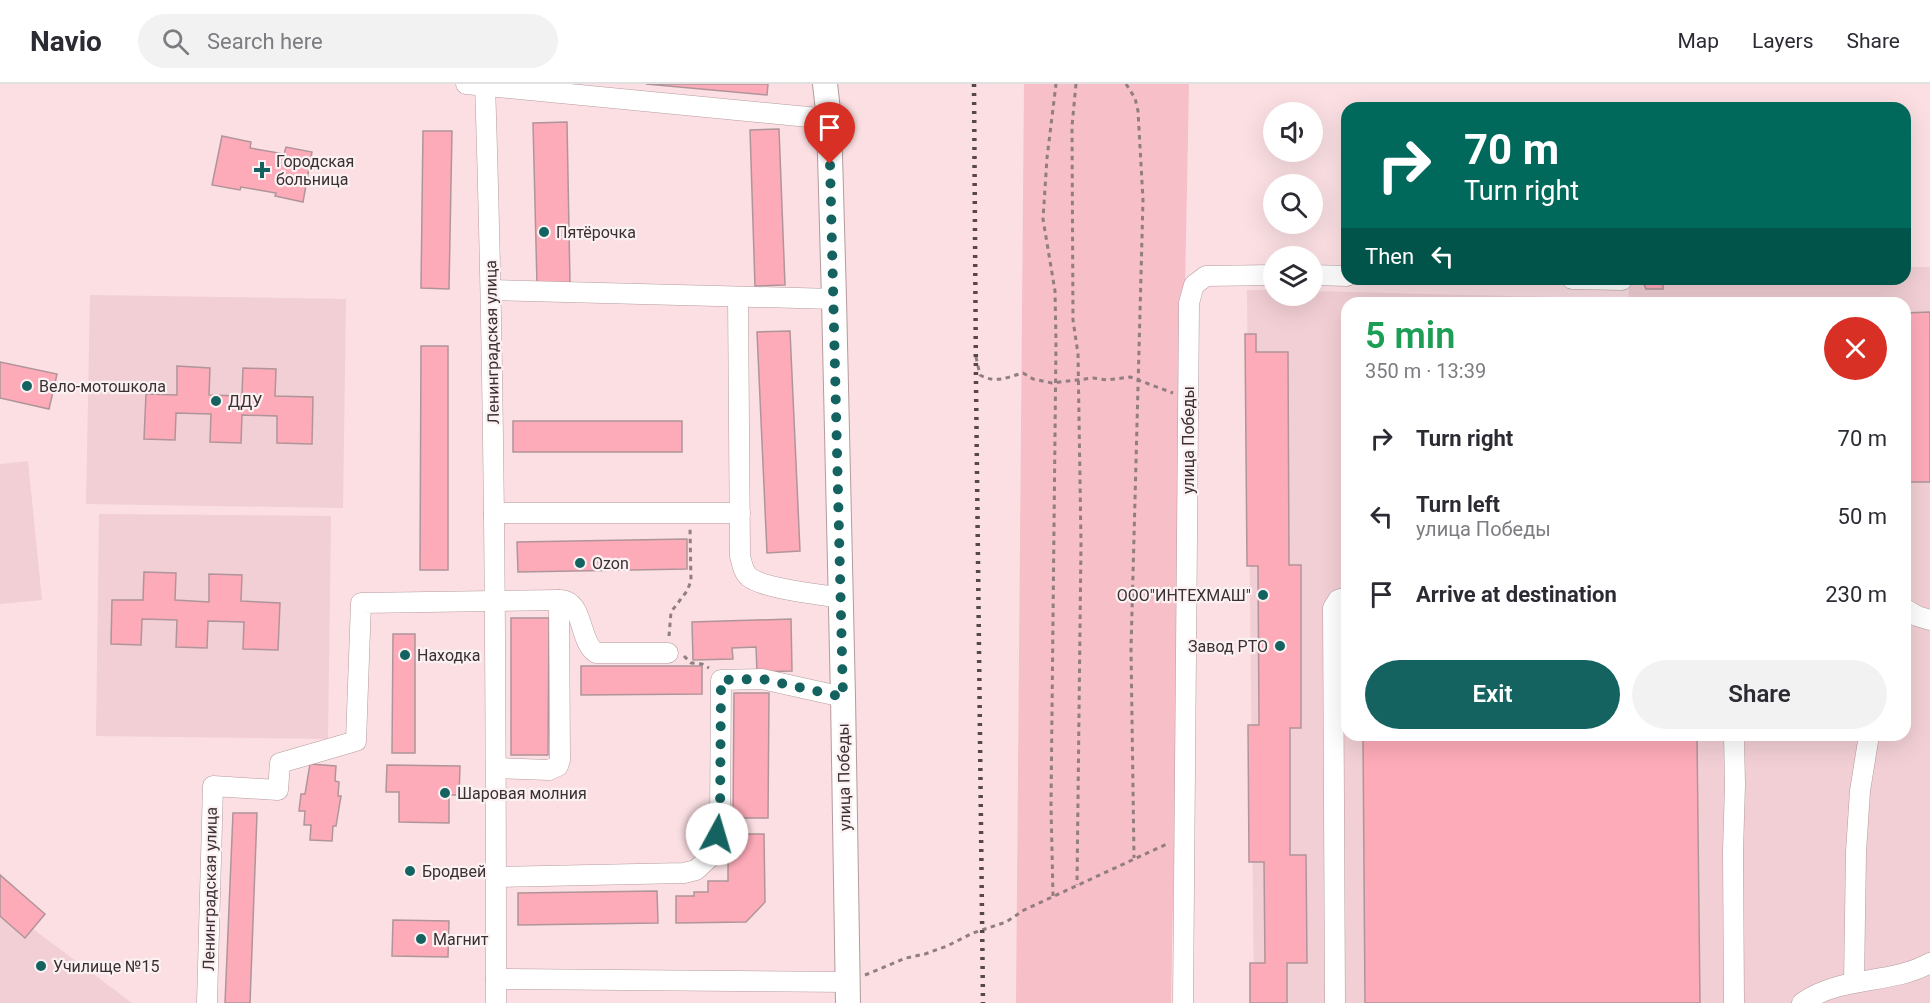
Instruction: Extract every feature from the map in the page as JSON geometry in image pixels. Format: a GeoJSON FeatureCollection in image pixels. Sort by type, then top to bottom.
{"type":"FeatureCollection","features":[{"type":"Feature","properties":{"kind":"main road","name":"улица Победы"},"geometry":{"type":"LineString","coordinates":[[825,84],[834,299],[847,986]]}},
{"type":"Feature","properties":{"kind":"street"},"geometry":{"type":"LineString","coordinates":[[479,84],[828,119]]}},
{"type":"Feature","properties":{"kind":"street","name":"Ленинградская улица"},"geometry":{"type":"LineString","coordinates":[[479,84],[491,290],[495,600],[496,1003]]}},
{"type":"Feature","properties":{"kind":"street","name":"улица Победы"},"geometry":{"type":"LineString","coordinates":[[1183,1003],[1189,303],[1194,285],[1200,279],[1213,275],[1263,275]]}},
{"type":"Feature","properties":{"kind":"street"},"geometry":{"type":"LineString","coordinates":[[1323,275],[1341,276]]}},
{"type":"Feature","properties":{"kind":"street"},"geometry":{"type":"LineString","coordinates":[[491,290],[834,299]]}},
{"type":"Feature","properties":{"kind":"street"},"geometry":{"type":"LineString","coordinates":[[738,297],[740,556],[742,566],[747,576],[770,585],[840,598]]}},
{"type":"Feature","properties":{"kind":"street"},"geometry":{"type":"LineString","coordinates":[[494,513],[740,513]]}},
{"type":"Feature","properties":{"kind":"street"},"geometry":{"type":"LineString","coordinates":[[1335,1003],[1333,608],[1341,599]]}},
{"type":"Feature","properties":{"kind":"street"},"geometry":{"type":"LineString","coordinates":[[495,600],[564,600],[572,604],[587,641],[596,653],[668,653]]}},
{"type":"Feature","properties":{"kind":"street","name":"Ленинградская улица"},"geometry":{"type":"LineString","coordinates":[[207,1003],[213,786],[278,790],[280,763],[356,741],[361,603],[495,600]]}},
{"type":"Feature","properties":{"kind":"street"},"geometry":{"type":"LineString","coordinates":[[496,768],[549,770],[558,766],[560,760],[559,600]]}},
{"type":"Feature","properties":{"kind":"street"},"geometry":{"type":"LineString","coordinates":[[1911,612],[1930,620]]}},
{"type":"Feature","properties":{"kind":"street"},"geometry":{"type":"LineString","coordinates":[[496,877],[684,873],[696,870],[704,864],[714,848],[720,819],[721,680],[762,679],[843,697]]}},
{"type":"Feature","properties":{"kind":"street"},"geometry":{"type":"LineString","coordinates":[[1734,741],[1736,785],[1733,851],[1734,1003]]}},
{"type":"Feature","properties":{"kind":"street"},"geometry":{"type":"LineString","coordinates":[[1854,982],[1856,852],[1860,791],[1868,741]]}},
{"type":"Feature","properties":{"kind":"street"},"geometry":{"type":"LineString","coordinates":[[1802,1003],[1817,994],[1854,982],[1890,976],[1930,963]]}},
{"type":"Feature","properties":{"kind":"street"},"geometry":{"type":"LineString","coordinates":[[496,979],[847,986]]}},
{"type":"Feature","properties":{"kind":"path"},"geometry":{"type":"LineString","coordinates":[[1053,896],[1051,805],[1055,291],[1043,219],[1047,158],[1056,84]]}},
{"type":"Feature","properties":{"kind":"path"},"geometry":{"type":"LineString","coordinates":[[1076,84],[1072,126],[1073,320],[1078,354],[1081,543],[1077,885]]}},
{"type":"Feature","properties":{"kind":"path"},"geometry":{"type":"LineString","coordinates":[[1126,84],[1135,98],[1138,111],[1143,200],[1131,649],[1134,858]]}},
{"type":"Feature","properties":{"kind":"path"},"geometry":{"type":"LineString","coordinates":[[976,357],[980,375],[991,380],[1002,380],[1023,373],[1043,382],[1130,377],[1147,385],[1170,391],[1181,399],[1188,412]]}},
{"type":"Feature","properties":{"kind":"path"},"geometry":{"type":"LineString","coordinates":[[690,513],[691,581],[687,591],[671,612],[668,653],[681,654],[691,663],[704,665],[721,680]]}},
{"type":"Feature","properties":{"kind":"path"},"geometry":{"type":"LineString","coordinates":[[847,986],[906,958],[925,954],[973,933],[1006,922],[1053,896],[1185,837]]}},
{"type":"Feature","properties":{"kind":"shaded area"},"geometry":{"type":"Polygon","coordinates":[[[1024,84],[1189,84],[1171,1003],[1016,1003],[1024,84]]]}},
{"type":"Feature","properties":{"kind":"shaded area","name":"Завод РТО"},"geometry":{"type":"Polygon","coordinates":[[[1911,267],[1930,267],[1930,1003],[1254,1003],[1247,290],[1263,290],[1263,306],[1323,306],[1323,291],[1550,297],[1341,297],[1341,741],[1911,741],[1911,297],[1629,297],[1628,285],[1911,285],[1911,267]]]}},
{"type":"Feature","properties":{"kind":"shaded area","name":"ДДУ"},"geometry":{"type":"Polygon","coordinates":[[[90,295],[346,299],[343,508],[86,504],[90,295]]]}},
{"type":"Feature","properties":{"kind":"shaded area"},"geometry":{"type":"Polygon","coordinates":[[[28,461],[42,600],[0,604],[0,464],[28,461]]]}},
{"type":"Feature","properties":{"kind":"shaded area"},"geometry":{"type":"Polygon","coordinates":[[[99,514],[331,516],[328,739],[96,736],[99,514]]]}},
{"type":"Feature","properties":{"kind":"shaded area","name":"Училище №15"},"geometry":{"type":"Polygon","coordinates":[[[0,873],[45,914],[33,929],[132,1003],[0,1003],[0,873]]]}},
{"type":"Feature","properties":{"kind":"building"},"geometry":{"type":"Polygon","coordinates":[[[646,84],[768,84],[767,95],[646,84]]]}},
{"type":"Feature","properties":{"kind":"building"},"geometry":{"type":"Polygon","coordinates":[[[567,122],[570,284],[537,285],[533,123],[567,122]]]}},
{"type":"Feature","properties":{"kind":"building"},"geometry":{"type":"Polygon","coordinates":[[[779,129],[785,285],[755,286],[750,130],[779,129]]]}},
{"type":"Feature","properties":{"kind":"building"},"geometry":{"type":"Polygon","coordinates":[[[423,131],[452,131],[449,289],[421,288],[423,131]]]}},
{"type":"Feature","properties":{"kind":"building","name":"Городская больница"},"geometry":{"type":"Polygon","coordinates":[[[222,136],[251,142],[250,148],[284,154],[286,147],[312,152],[303,202],[275,196],[276,193],[212,185],[222,136]]]}},
{"type":"Feature","properties":{"kind":"building"},"geometry":{"type":"Polygon","coordinates":[[[1644,285],[1663,285],[1663,289],[1646,289],[1644,285]]]}},
{"type":"Feature","properties":{"kind":"building"},"geometry":{"type":"Polygon","coordinates":[[[1930,312],[1930,482],[1911,482],[1911,313],[1930,312]]]}},
{"type":"Feature","properties":{"kind":"building"},"geometry":{"type":"Polygon","coordinates":[[[790,331],[800,551],[767,553],[757,332],[790,331]]]}},
{"type":"Feature","properties":{"kind":"building","name":"Завод РТО"},"geometry":{"type":"Polygon","coordinates":[[[1245,334],[1256,334],[1256,352],[1288,352],[1289,565],[1301,565],[1301,728],[1290,728],[1290,855],[1306,855],[1307,963],[1287,963],[1287,1003],[1250,1003],[1250,963],[1265,963],[1264,862],[1249,862],[1248,725],[1259,725],[1258,566],[1247,566],[1245,334]]]}},
{"type":"Feature","properties":{"kind":"building"},"geometry":{"type":"Polygon","coordinates":[[[421,346],[448,346],[448,570],[420,570],[421,346]]]}},
{"type":"Feature","properties":{"kind":"building","name":"Вело-мотошкола"},"geometry":{"type":"Polygon","coordinates":[[[0,362],[57,374],[49,409],[0,398],[0,362]]]}},
{"type":"Feature","properties":{"kind":"building"},"geometry":{"type":"Polygon","coordinates":[[[177,366],[210,368],[209,395],[242,396],[243,368],[276,369],[275,396],[313,397],[312,444],[277,443],[277,416],[242,415],[241,443],[210,442],[211,414],[176,413],[175,440],[144,439],[146,394],[177,395],[177,366]]]}},
{"type":"Feature","properties":{"kind":"building"},"geometry":{"type":"Polygon","coordinates":[[[513,421],[682,421],[682,452],[513,452],[513,421]]]}},
{"type":"Feature","properties":{"kind":"building"},"geometry":{"type":"Polygon","coordinates":[[[687,539],[687,569],[518,572],[517,542],[687,539]]]}},
{"type":"Feature","properties":{"kind":"building"},"geometry":{"type":"Polygon","coordinates":[[[144,572],[176,573],[175,600],[209,602],[209,574],[242,575],[241,601],[280,603],[278,650],[243,649],[244,622],[208,621],[207,648],[176,647],[177,620],[142,619],[141,645],[111,644],[112,600],[143,600],[144,572]]]}},
{"type":"Feature","properties":{"kind":"building"},"geometry":{"type":"Polygon","coordinates":[[[511,618],[549,618],[548,755],[511,755],[511,618]]]}},
{"type":"Feature","properties":{"kind":"building"},"geometry":{"type":"Polygon","coordinates":[[[791,619],[792,671],[757,672],[756,647],[732,648],[733,659],[693,660],[692,622],[791,619]]]}},
{"type":"Feature","properties":{"kind":"building"},"geometry":{"type":"Polygon","coordinates":[[[393,634],[415,634],[415,753],[392,753],[393,634]]]}},
{"type":"Feature","properties":{"kind":"building"},"geometry":{"type":"Polygon","coordinates":[[[581,666],[702,666],[702,694],[581,695],[581,666]]]}},
{"type":"Feature","properties":{"kind":"building"},"geometry":{"type":"Polygon","coordinates":[[[734,693],[769,693],[768,818],[733,818],[734,693]]]}},
{"type":"Feature","properties":{"kind":"building"},"geometry":{"type":"Polygon","coordinates":[[[1363,741],[1697,741],[1700,1003],[1365,1003],[1363,741]]]}},
{"type":"Feature","properties":{"kind":"building"},"geometry":{"type":"Polygon","coordinates":[[[310,764],[336,766],[335,781],[339,782],[338,796],[341,796],[336,826],[333,826],[332,841],[310,840],[311,825],[304,825],[305,811],[299,811],[301,794],[305,794],[310,764]]]}},
{"type":"Feature","properties":{"kind":"building"},"geometry":{"type":"Polygon","coordinates":[[[387,765],[460,766],[459,795],[449,795],[449,823],[399,822],[399,792],[386,792],[387,765]]]}},
{"type":"Feature","properties":{"kind":"building"},"geometry":{"type":"Polygon","coordinates":[[[233,813],[257,813],[250,1003],[225,1003],[233,813]]]}},
{"type":"Feature","properties":{"kind":"building"},"geometry":{"type":"Polygon","coordinates":[[[728,834],[764,834],[765,902],[746,922],[676,923],[676,896],[694,896],[694,892],[708,892],[708,881],[728,881],[728,834]]]}},
{"type":"Feature","properties":{"kind":"building"},"geometry":{"type":"Polygon","coordinates":[[[0,875],[45,914],[25,938],[0,916],[0,875]]]}},
{"type":"Feature","properties":{"kind":"building"},"geometry":{"type":"Polygon","coordinates":[[[657,891],[658,923],[518,925],[518,893],[657,891]]]}},
{"type":"Feature","properties":{"kind":"building","name":"Магнит"},"geometry":{"type":"Polygon","coordinates":[[[393,920],[449,921],[448,957],[392,956],[393,920]]]}},
{"type":"Feature","properties":{"kind":"railway"},"geometry":{"type":"LineString","coordinates":[[974,84],[983,1003]]}},
{"type":"Feature","properties":{"kind":"place","name":"Городская больница"},"geometry":{"type":"Point","coordinates":[262,170]}},
{"type":"Feature","properties":{"kind":"place","name":"Пятёрочка"},"geometry":{"type":"Point","coordinates":[544,232]}},
{"type":"Feature","properties":{"kind":"place","name":"Вело-мотошкола"},"geometry":{"type":"Point","coordinates":[27,386]}},
{"type":"Feature","properties":{"kind":"place","name":"ДДУ"},"geometry":{"type":"Point","coordinates":[216,401]}},
{"type":"Feature","properties":{"kind":"place","name":"Ozon"},"geometry":{"type":"Point","coordinates":[580,563]}},
{"type":"Feature","properties":{"kind":"place","name":"ООО\"ИНТЕХМАШ\""},"geometry":{"type":"Point","coordinates":[1263,595]}},
{"type":"Feature","properties":{"kind":"place","name":"Завод РТО"},"geometry":{"type":"Point","coordinates":[1280,646]}},
{"type":"Feature","properties":{"kind":"place","name":"Находка"},"geometry":{"type":"Point","coordinates":[405,655]}},
{"type":"Feature","properties":{"kind":"place","name":"Шаровая молния"},"geometry":{"type":"Point","coordinates":[445,793]}},
{"type":"Feature","properties":{"kind":"place","name":"Бродвей"},"geometry":{"type":"Point","coordinates":[410,871]}},
{"type":"Feature","properties":{"kind":"place","name":"Магнит"},"geometry":{"type":"Point","coordinates":[421,939]}},
{"type":"Feature","properties":{"kind":"place","name":"Училище №15"},"geometry":{"type":"Point","coordinates":[41,966]}},
{"type":"Feature","properties":{"kind":"route"},"geometry":{"type":"LineString","coordinates":[[717,834],[720,819],[721,680],[762,679],[843,697],[830,164]]}}]}
